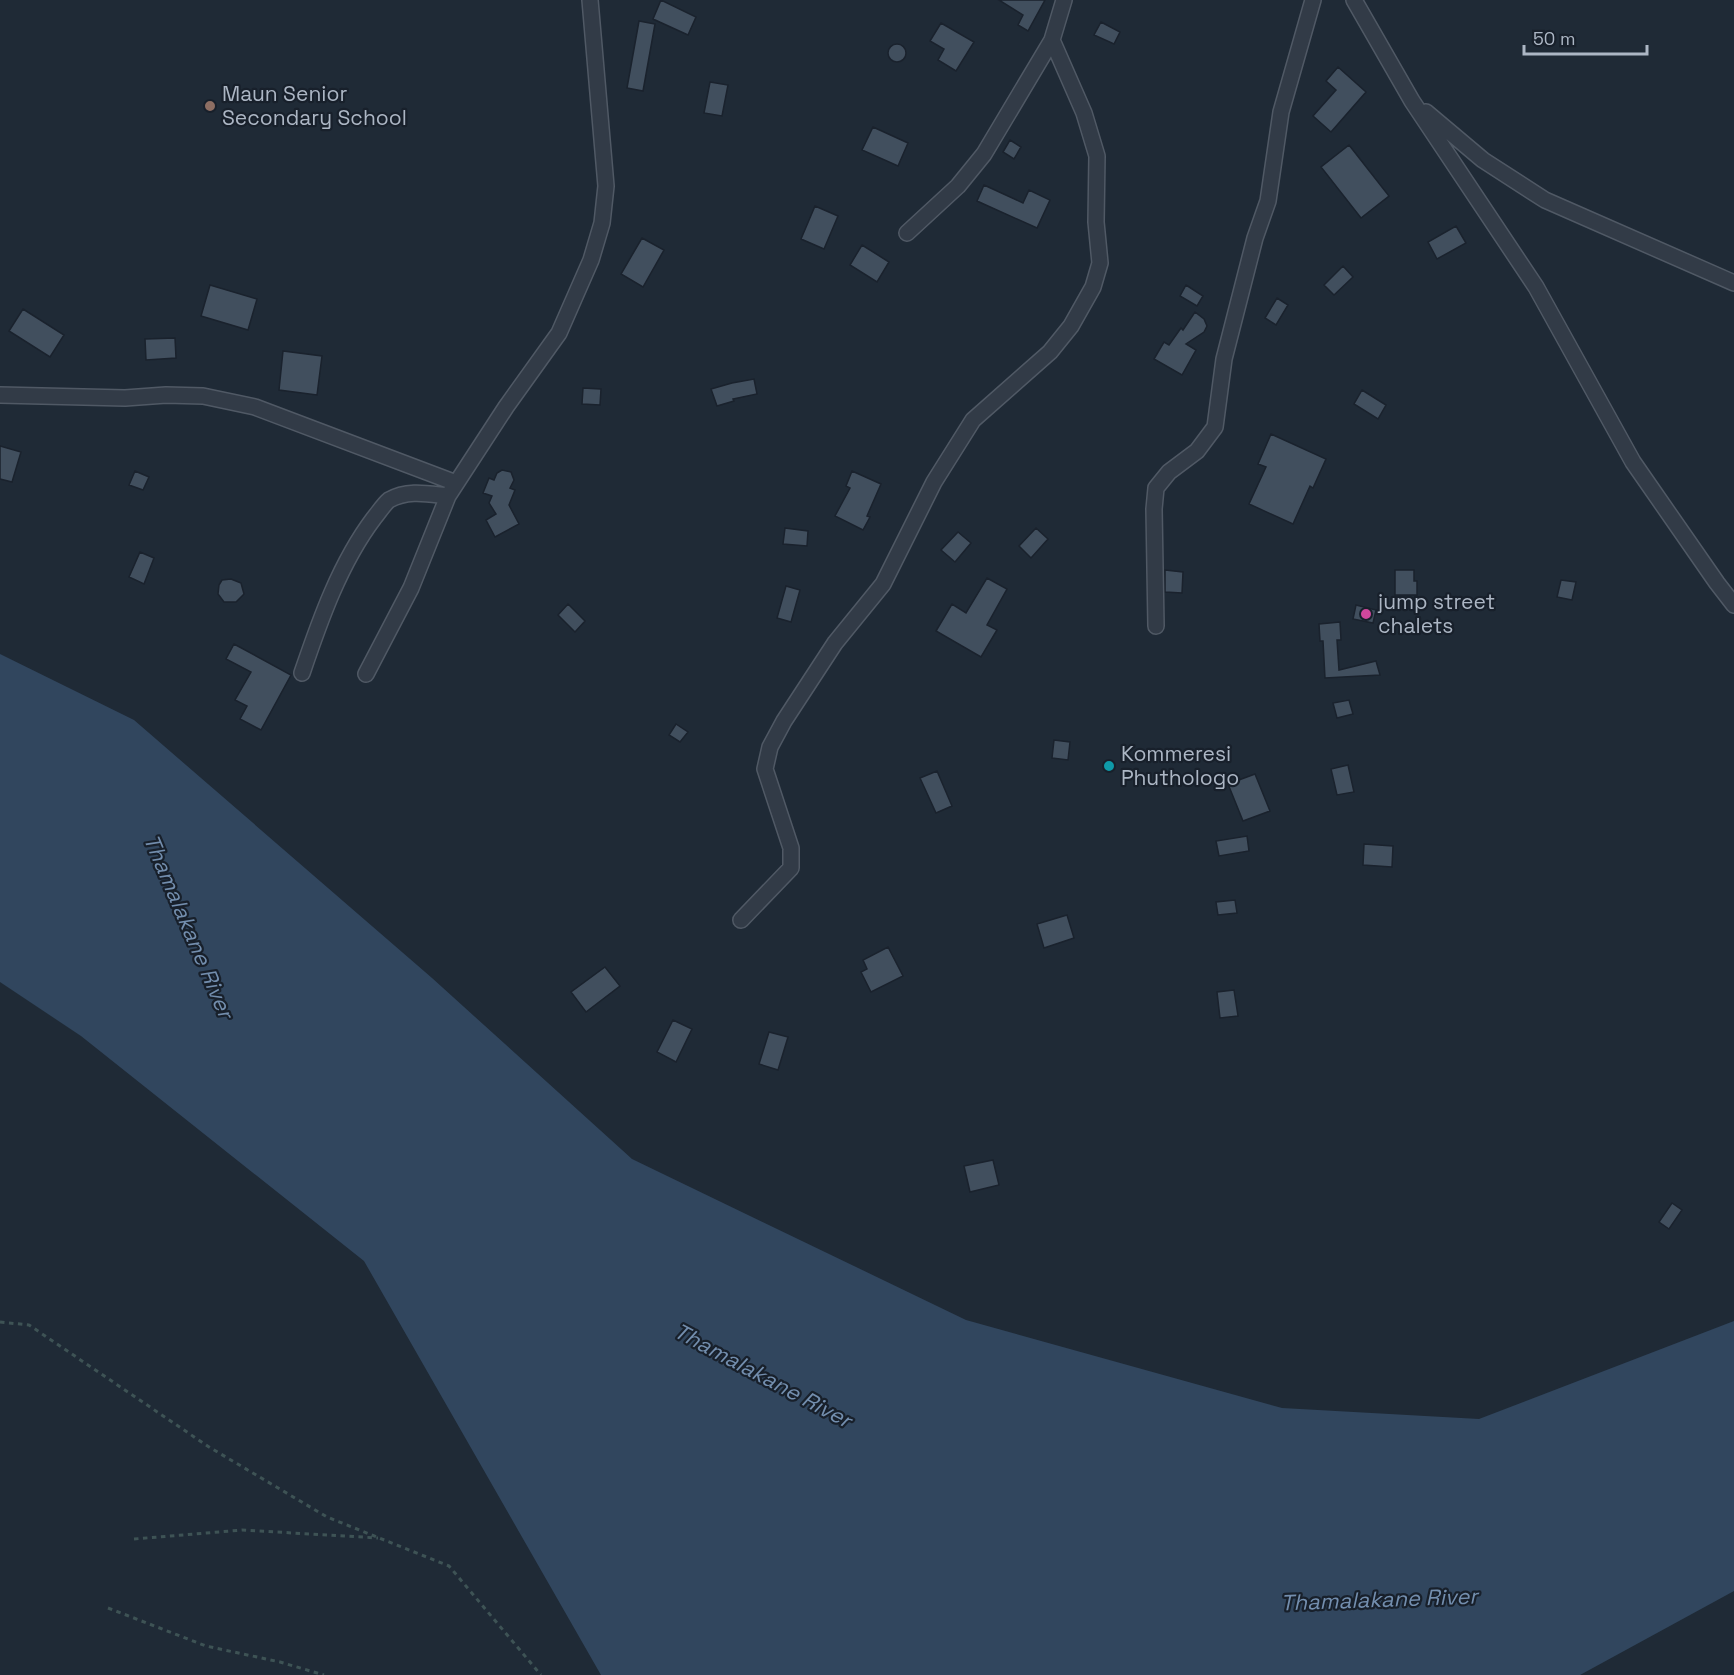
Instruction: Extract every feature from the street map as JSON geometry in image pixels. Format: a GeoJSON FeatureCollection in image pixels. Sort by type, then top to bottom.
{"type":"FeatureCollection","features":[{"type":"Feature","properties":{"kind":"street"},"geometry":{"type":"LineString","coordinates":[[907,232],[958,186],[984,154],[1052,40],[1065,0]]}},
{"type":"Feature","properties":{"kind":"street"},"geometry":{"type":"LineString","coordinates":[[1156,627],[1154,509],[1156,488],[1169,472],[1197,451],[1215,427],[1224,359],[1255,238],[1268,201],[1281,112],[1313,0]]}},
{"type":"Feature","properties":{"kind":"street"},"geometry":{"type":"LineString","coordinates":[[1354,0],[1412,101],[1536,287],[1633,462],[1734,605]]}},
{"type":"Feature","properties":{"kind":"street"},"geometry":{"type":"LineString","coordinates":[[366,674],[411,588],[452,489],[506,407],[559,333],[591,260],[602,223],[606,186],[591,1]]}},
{"type":"Feature","properties":{"kind":"street"},"geometry":{"type":"LineString","coordinates":[[741,920],[791,868],[791,848],[765,769],[770,747],[836,643],[883,584],[934,482],[973,420],[1050,352],[1071,326],[1093,287],[1100,263],[1096,222],[1097,156],[1084,112],[1052,40]]}},
{"type":"Feature","properties":{"kind":"street"},"geometry":{"type":"LineString","coordinates":[[1412,101],[1483,160],[1545,200],[1734,283]]}},
{"type":"Feature","properties":{"kind":"street"},"geometry":{"type":"LineString","coordinates":[[0,395],[125,398],[166,395],[203,396],[255,408],[452,489]]}},
{"type":"Feature","properties":{"kind":"street"},"geometry":{"type":"LineString","coordinates":[[302,673],[347,559],[383,507],[388,501],[405,494],[452,489]]}},
{"type":"Feature","properties":{"kind":"path"},"geometry":{"type":"LineString","coordinates":[[0,1322],[29,1325],[209,1447],[327,1516],[449,1566],[541,1675]]}},
{"type":"Feature","properties":{"kind":"path"},"geometry":{"type":"LineString","coordinates":[[134,1539],[242,1530],[382,1539]]}},
{"type":"Feature","properties":{"kind":"path"},"geometry":{"type":"LineString","coordinates":[[108,1608],[206,1646],[280,1662],[324,1675]]}},
{"type":"Feature","properties":{"kind":"water","name":"Thamalakane River"},"geometry":{"type":"Polygon","coordinates":[[[0,654],[134,720],[432,978],[632,1159],[966,1320],[1282,1408],[1479,1419],[1734,1321],[1734,1591],[1580,1675],[601,1675],[364,1261],[81,1036],[0,982],[0,654]]]}},
{"type":"Feature","properties":{"kind":"building"},"geometry":{"type":"Polygon","coordinates":[[[661,0],[696,17],[688,35],[653,19],[661,0]]]}},
{"type":"Feature","properties":{"kind":"building"},"geometry":{"type":"Polygon","coordinates":[[[999,0],[1045,0],[1028,31],[1018,25],[1023,15],[999,0]]]}},
{"type":"Feature","properties":{"kind":"building"},"geometry":{"type":"Polygon","coordinates":[[[639,21],[655,24],[643,91],[627,88],[639,21]]]}},
{"type":"Feature","properties":{"kind":"building"},"geometry":{"type":"Polygon","coordinates":[[[1101,22],[1120,32],[1114,44],[1094,35],[1101,22]]]}},
{"type":"Feature","properties":{"kind":"building"},"geometry":{"type":"Polygon","coordinates":[[[941,23],[974,42],[956,71],[938,60],[944,49],[930,41],[941,23]]]}},
{"type":"Feature","properties":{"kind":"building"},"geometry":{"type":"Polygon","coordinates":[[[893,44],[901,44],[906,49],[904,60],[893,62],[888,57],[888,49],[893,44]]]}},
{"type":"Feature","properties":{"kind":"building"},"geometry":{"type":"Polygon","coordinates":[[[1338,67],[1366,92],[1331,132],[1313,116],[1336,90],[1326,81],[1338,67]]]}},
{"type":"Feature","properties":{"kind":"building"},"geometry":{"type":"Polygon","coordinates":[[[710,82],[728,85],[722,116],[704,113],[710,82]]]}},
{"type":"Feature","properties":{"kind":"building"},"geometry":{"type":"Polygon","coordinates":[[[873,127],[908,143],[898,166],[862,150],[873,127]]]}},
{"type":"Feature","properties":{"kind":"building"},"geometry":{"type":"Polygon","coordinates":[[[1010,140],[1021,147],[1014,159],[1003,152],[1010,140]]]}},
{"type":"Feature","properties":{"kind":"building"},"geometry":{"type":"Polygon","coordinates":[[[1349,145],[1389,196],[1361,218],[1321,167],[1349,145]]]}},
{"type":"Feature","properties":{"kind":"building"},"geometry":{"type":"Polygon","coordinates":[[[984,185],[1023,203],[1029,190],[1050,200],[1037,228],[977,201],[984,185]]]}},
{"type":"Feature","properties":{"kind":"building"},"geometry":{"type":"Polygon","coordinates":[[[815,206],[838,216],[824,249],[801,239],[815,206]]]}},
{"type":"Feature","properties":{"kind":"building"},"geometry":{"type":"Polygon","coordinates":[[[1456,226],[1466,243],[1437,259],[1428,242],[1456,226]]]}},
{"type":"Feature","properties":{"kind":"building"},"geometry":{"type":"Polygon","coordinates":[[[642,238],[664,250],[643,287],[621,274],[642,238]]]}},
{"type":"Feature","properties":{"kind":"building"},"geometry":{"type":"Polygon","coordinates":[[[862,245],[889,262],[877,282],[850,265],[862,245]]]}},
{"type":"Feature","properties":{"kind":"building"},"geometry":{"type":"Polygon","coordinates":[[[1343,266],[1353,277],[1334,295],[1324,285],[1343,266]]]}},
{"type":"Feature","properties":{"kind":"building"},"geometry":{"type":"Polygon","coordinates":[[[210,285],[257,299],[248,330],[201,316],[210,285]]]}},
{"type":"Feature","properties":{"kind":"building"},"geometry":{"type":"Polygon","coordinates":[[[1186,285],[1203,296],[1197,306],[1180,296],[1186,285]]]}},
{"type":"Feature","properties":{"kind":"building"},"geometry":{"type":"Polygon","coordinates":[[[1277,298],[1288,305],[1276,325],[1265,318],[1277,298]]]}},
{"type":"Feature","properties":{"kind":"building"},"geometry":{"type":"Polygon","coordinates":[[[23,309],[64,335],[50,357],[9,331],[23,309]]]}},
{"type":"Feature","properties":{"kind":"building"},"geometry":{"type":"Polygon","coordinates":[[[1195,312],[1204,319],[1207,326],[1204,332],[1186,344],[1196,350],[1182,375],[1154,359],[1164,342],[1169,345],[1195,312]]]}},
{"type":"Feature","properties":{"kind":"building"},"geometry":{"type":"Polygon","coordinates":[[[175,338],[176,358],[146,360],[145,339],[175,338]]]}},
{"type":"Feature","properties":{"kind":"building"},"geometry":{"type":"Polygon","coordinates":[[[283,351],[322,356],[317,395],[279,390],[283,351]]]}},
{"type":"Feature","properties":{"kind":"building"},"geometry":{"type":"Polygon","coordinates":[[[754,379],[757,394],[733,399],[734,401],[717,406],[711,389],[754,379]]]}},
{"type":"Feature","properties":{"kind":"building"},"geometry":{"type":"Polygon","coordinates":[[[583,388],[601,389],[600,405],[582,404],[583,388]]]}},
{"type":"Feature","properties":{"kind":"building"},"geometry":{"type":"Polygon","coordinates":[[[1362,390],[1386,405],[1378,419],[1354,404],[1362,390]]]}},
{"type":"Feature","properties":{"kind":"building"},"geometry":{"type":"Polygon","coordinates":[[[1271,434],[1326,459],[1313,488],[1310,486],[1293,524],[1249,504],[1266,467],[1258,464],[1271,434]]]}},
{"type":"Feature","properties":{"kind":"building"},"geometry":{"type":"Polygon","coordinates":[[[0,446],[21,452],[12,482],[0,479],[0,446]]]}},
{"type":"Feature","properties":{"kind":"building"},"geometry":{"type":"Polygon","coordinates":[[[502,470],[511,472],[514,480],[510,488],[515,490],[509,505],[519,524],[495,537],[486,520],[496,514],[489,503],[492,496],[483,493],[489,478],[494,480],[497,473],[502,470]]]}},
{"type":"Feature","properties":{"kind":"building"},"geometry":{"type":"Polygon","coordinates":[[[135,471],[149,477],[143,490],[129,485],[135,471]]]}},
{"type":"Feature","properties":{"kind":"building"},"geometry":{"type":"Polygon","coordinates":[[[852,471],[881,484],[863,530],[835,516],[850,488],[846,486],[852,471]]]}},
{"type":"Feature","properties":{"kind":"building"},"geometry":{"type":"Polygon","coordinates":[[[785,528],[808,531],[807,546],[783,544],[785,528]]]}},
{"type":"Feature","properties":{"kind":"building"},"geometry":{"type":"Polygon","coordinates":[[[1036,528],[1048,539],[1031,558],[1019,546],[1036,528]]]}},
{"type":"Feature","properties":{"kind":"building"},"geometry":{"type":"Polygon","coordinates":[[[958,532],[971,543],[955,562],[941,550],[958,532]]]}},
{"type":"Feature","properties":{"kind":"building"},"geometry":{"type":"Polygon","coordinates":[[[140,552],[154,558],[144,584],[129,577],[140,552]]]}},
{"type":"Feature","properties":{"kind":"building"},"geometry":{"type":"Polygon","coordinates":[[[1165,570],[1183,572],[1182,593],[1165,592],[1165,570]]]}},
{"type":"Feature","properties":{"kind":"building"},"geometry":{"type":"Polygon","coordinates":[[[1395,570],[1414,570],[1417,595],[1395,595],[1395,570]]]}},
{"type":"Feature","properties":{"kind":"building"},"geometry":{"type":"Polygon","coordinates":[[[987,578],[1007,589],[987,625],[997,630],[981,657],[936,631],[952,604],[966,613],[987,578]]]}},
{"type":"Feature","properties":{"kind":"building"},"geometry":{"type":"Polygon","coordinates":[[[231,579],[241,583],[244,594],[236,602],[224,602],[218,594],[219,585],[222,580],[231,579]]]}},
{"type":"Feature","properties":{"kind":"building"},"geometry":{"type":"Polygon","coordinates":[[[1561,580],[1576,582],[1572,600],[1557,597],[1561,580]]]}},
{"type":"Feature","properties":{"kind":"building"},"geometry":{"type":"Polygon","coordinates":[[[786,586],[800,590],[791,622],[777,618],[786,586]]]}},
{"type":"Feature","properties":{"kind":"building"},"geometry":{"type":"Polygon","coordinates":[[[568,604],[585,621],[575,632],[558,615],[568,604]]]}},
{"type":"Feature","properties":{"kind":"building"},"geometry":{"type":"Polygon","coordinates":[[[1356,605],[1376,610],[1373,623],[1353,619],[1356,605]]]}},
{"type":"Feature","properties":{"kind":"building"},"geometry":{"type":"Polygon","coordinates":[[[1340,622],[1341,640],[1337,640],[1339,670],[1376,661],[1380,675],[1325,678],[1323,641],[1320,641],[1319,624],[1340,622]]]}},
{"type":"Feature","properties":{"kind":"building"},"geometry":{"type":"Polygon","coordinates":[[[234,644],[291,675],[261,730],[240,719],[247,706],[235,700],[251,672],[226,659],[234,644]]]}},
{"type":"Feature","properties":{"kind":"building"},"geometry":{"type":"Polygon","coordinates":[[[1349,700],[1353,714],[1337,718],[1333,703],[1349,700]]]}},
{"type":"Feature","properties":{"kind":"building"},"geometry":{"type":"Polygon","coordinates":[[[676,724],[688,732],[680,742],[669,735],[676,724]]]}},
{"type":"Feature","properties":{"kind":"building"},"geometry":{"type":"Polygon","coordinates":[[[1054,740],[1070,742],[1068,760],[1052,758],[1054,740]]]}},
{"type":"Feature","properties":{"kind":"building"},"geometry":{"type":"Polygon","coordinates":[[[1348,765],[1354,792],[1337,795],[1331,769],[1348,765]]]}},
{"type":"Feature","properties":{"kind":"building"},"geometry":{"type":"Polygon","coordinates":[[[937,771],[952,806],[936,813],[920,778],[937,771]]]}},
{"type":"Feature","properties":{"kind":"building"},"geometry":{"type":"Polygon","coordinates":[[[1255,774],[1270,811],[1243,821],[1228,784],[1255,774]]]}},
{"type":"Feature","properties":{"kind":"building"},"geometry":{"type":"Polygon","coordinates":[[[1247,836],[1249,851],[1219,856],[1216,841],[1247,836]]]}},
{"type":"Feature","properties":{"kind":"building"},"geometry":{"type":"Polygon","coordinates":[[[1364,844],[1393,846],[1392,867],[1363,865],[1364,844]]]}},
{"type":"Feature","properties":{"kind":"building"},"geometry":{"type":"Polygon","coordinates":[[[1235,900],[1237,913],[1218,915],[1216,902],[1235,900]]]}},
{"type":"Feature","properties":{"kind":"building"},"geometry":{"type":"Polygon","coordinates":[[[1067,915],[1074,938],[1044,948],[1037,924],[1067,915]]]}},
{"type":"Feature","properties":{"kind":"building"},"geometry":{"type":"Polygon","coordinates":[[[888,947],[903,976],[871,992],[861,972],[867,969],[863,960],[888,947]]]}},
{"type":"Feature","properties":{"kind":"building"},"geometry":{"type":"Polygon","coordinates":[[[605,967],[620,986],[586,1012],[571,992],[605,967]]]}},
{"type":"Feature","properties":{"kind":"building"},"geometry":{"type":"Polygon","coordinates":[[[1234,990],[1238,1016],[1220,1018],[1217,992],[1234,990]]]}},
{"type":"Feature","properties":{"kind":"building"},"geometry":{"type":"Polygon","coordinates":[[[673,1020],[692,1029],[676,1062],[657,1052],[673,1020]]]}},
{"type":"Feature","properties":{"kind":"building"},"geometry":{"type":"Polygon","coordinates":[[[769,1032],[788,1037],[778,1070],[759,1064],[769,1032]]]}},
{"type":"Feature","properties":{"kind":"building"},"geometry":{"type":"Polygon","coordinates":[[[993,1160],[999,1185],[970,1192],[964,1166],[993,1160]]]}},
{"type":"Feature","properties":{"kind":"building"},"geometry":{"type":"Polygon","coordinates":[[[1672,1203],[1682,1210],[1669,1229],[1659,1222],[1672,1203]]]}},
{"type":"Feature","properties":{"kind":"place","name":"Maun Senior Secondary School"},"geometry":{"type":"Point","coordinates":[210,106]}},
{"type":"Feature","properties":{"kind":"place","name":"jump street chalets"},"geometry":{"type":"Point","coordinates":[1366,614]}},
{"type":"Feature","properties":{"kind":"place","name":"Kommeresi Phuthologo"},"geometry":{"type":"Point","coordinates":[1109,766]}}]}
